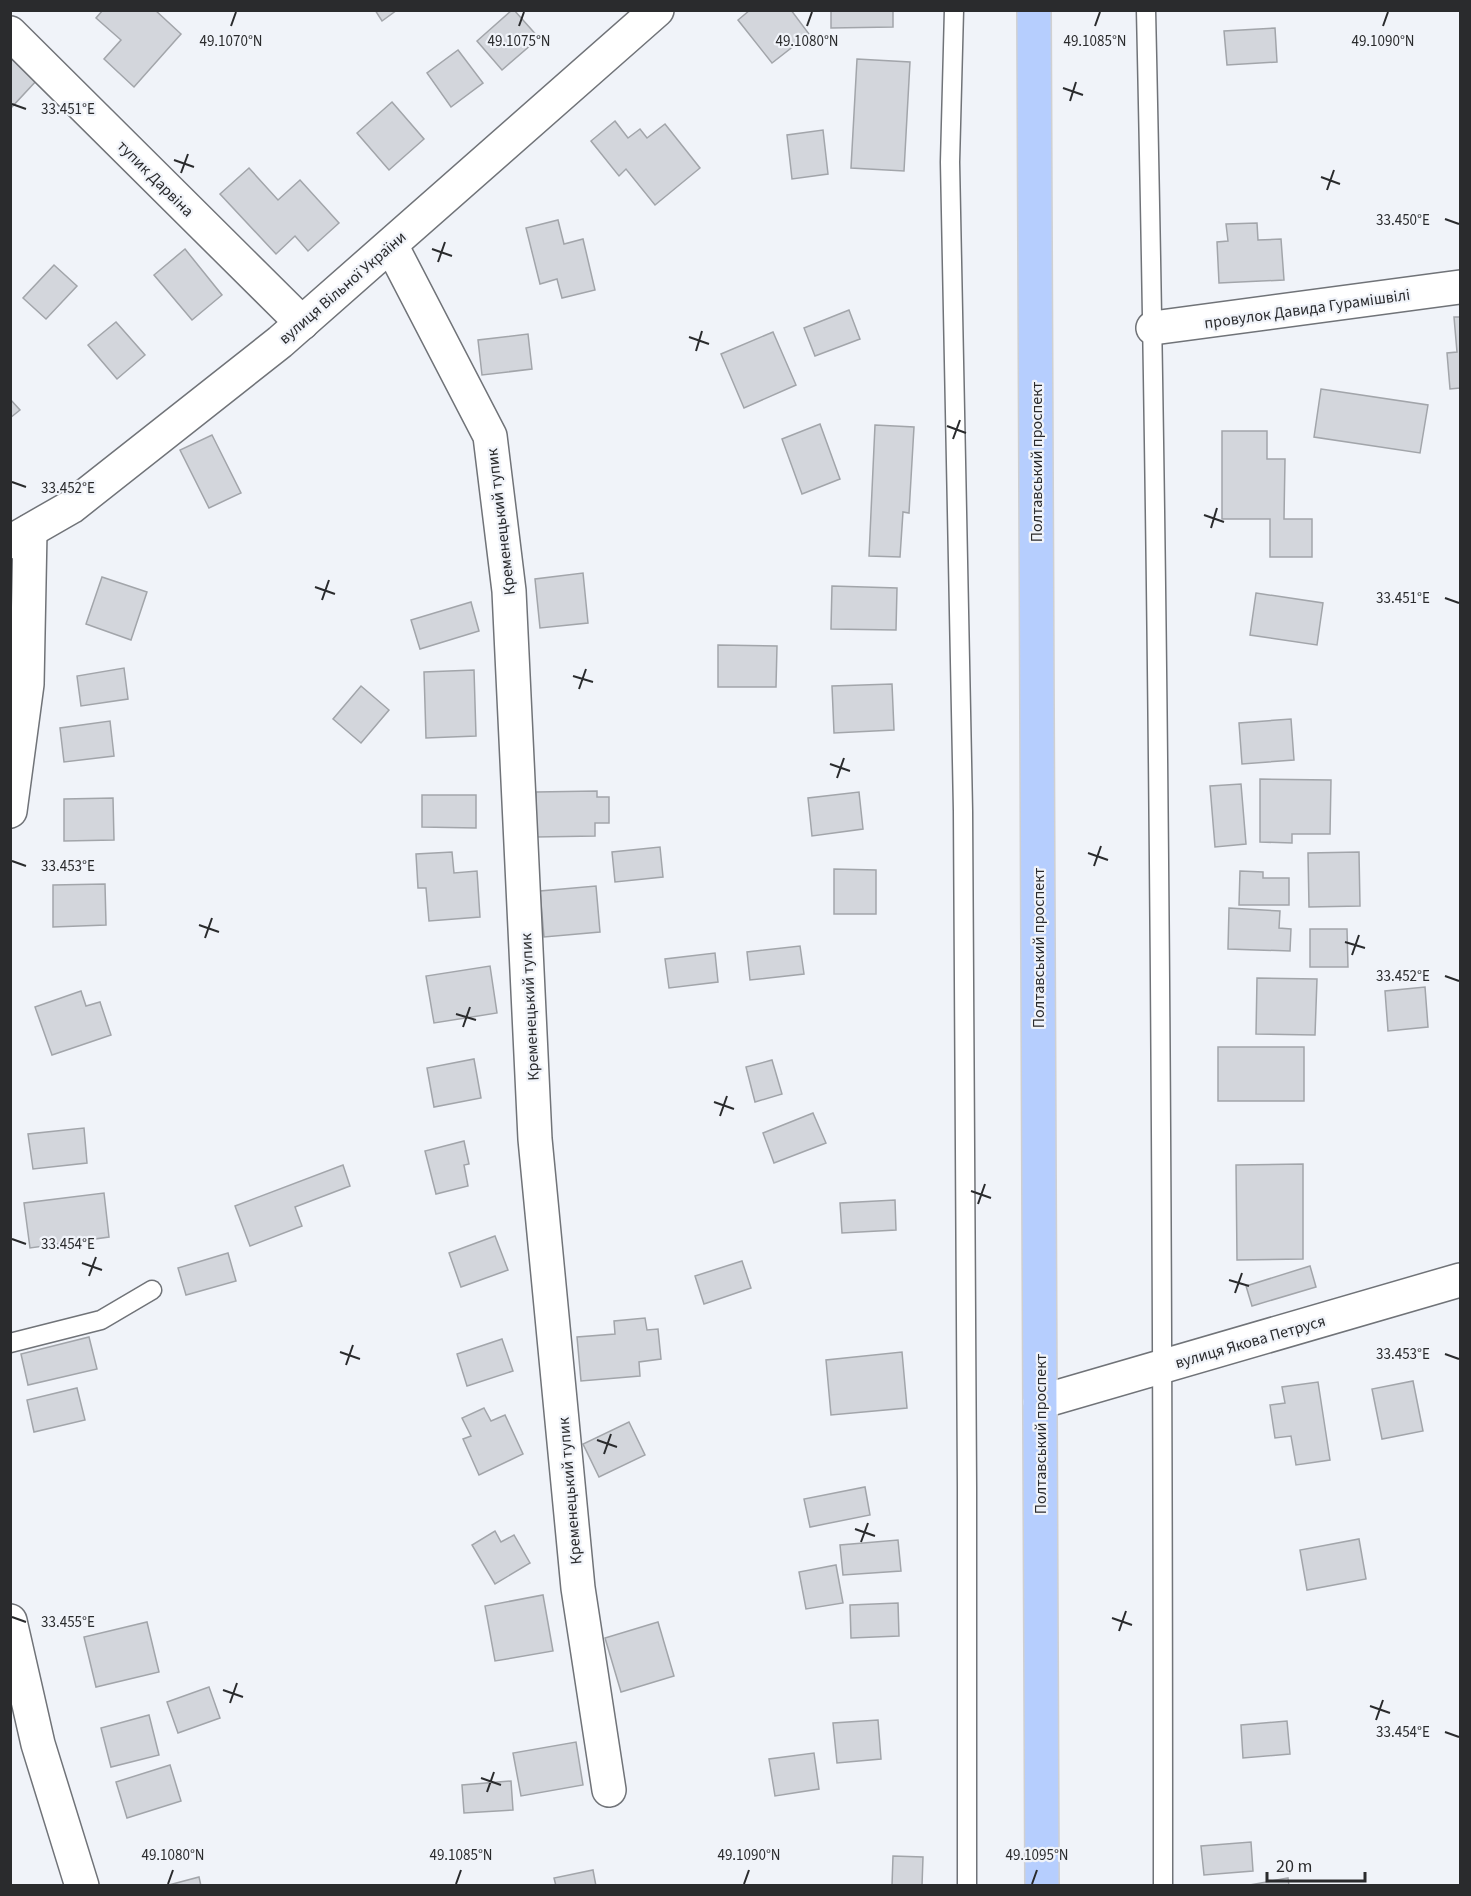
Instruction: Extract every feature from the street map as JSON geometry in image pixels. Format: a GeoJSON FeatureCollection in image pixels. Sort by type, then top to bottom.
{"type":"FeatureCollection","features":[{"type":"Feature","properties":{"kind":"highway","name":"Полтавський проспект"},"geometry":{"type":"LineString","coordinates":[[1034,10],[1042,1886]]}},
{"type":"Feature","properties":{"kind":"street","name":"вулиця Вільної України"},"geometry":{"type":"LineString","coordinates":[[20,536],[70,507],[280,342],[657,10]]}},
{"type":"Feature","properties":{"kind":"street","name":"тупик Дарвіна"},"geometry":{"type":"LineString","coordinates":[[10,33],[302,323]]}},
{"type":"Feature","properties":{"kind":"street","name":"Кременецький тупик"},"geometry":{"type":"LineString","coordinates":[[391,245],[490,436],[508,591],[536,1139],[578,1588],[609,1790]]}},
{"type":"Feature","properties":{"kind":"street","name":"провулок Давида Гурамішвілі"},"geometry":{"type":"LineString","coordinates":[[1153,328],[1461,287]]}},
{"type":"Feature","properties":{"kind":"street"},"geometry":{"type":"LineString","coordinates":[[10,811],[27,684],[20,536]]}},
{"type":"Feature","properties":{"kind":"street","name":"вулиця Якова Петруся"},"geometry":{"type":"LineString","coordinates":[[1040,1402],[1461,1280]]}},
{"type":"Feature","properties":{"kind":"street"},"geometry":{"type":"LineString","coordinates":[[10,1621],[38,1744],[82,1886]]}},
{"type":"Feature","properties":{"kind":"lane"},"geometry":{"type":"LineString","coordinates":[[954,10],[950,162],[963,823],[967,1886]]}},
{"type":"Feature","properties":{"kind":"lane"},"geometry":{"type":"LineString","coordinates":[[1146,10],[1153,328],[1163,1366],[1163,1886]]}},
{"type":"Feature","properties":{"kind":"lane"},"geometry":{"type":"LineString","coordinates":[[10,1343],[100,1320],[152,1290]]}},
{"type":"Feature","properties":{"kind":"building"},"geometry":{"type":"Polygon","coordinates":[[[103,10],[155,10],[181,34],[134,87],[104,59],[121,40],[96,18],[103,10]]]}},
{"type":"Feature","properties":{"kind":"building"},"geometry":{"type":"Polygon","coordinates":[[[375,10],[397,10],[382,21],[375,10]]]}},
{"type":"Feature","properties":{"kind":"building"},"geometry":{"type":"Polygon","coordinates":[[[512,10],[539,38],[502,70],[477,41],[512,10]]]}},
{"type":"Feature","properties":{"kind":"building"},"geometry":{"type":"Polygon","coordinates":[[[750,10],[791,10],[809,34],[772,63],[738,20],[750,10]]]}},
{"type":"Feature","properties":{"kind":"building"},"geometry":{"type":"Polygon","coordinates":[[[831,10],[893,10],[893,27],[831,28],[831,10]]]}},
{"type":"Feature","properties":{"kind":"building"},"geometry":{"type":"Polygon","coordinates":[[[1275,28],[1277,62],[1227,65],[1224,31],[1275,28]]]}},
{"type":"Feature","properties":{"kind":"building"},"geometry":{"type":"Polygon","coordinates":[[[458,50],[483,83],[451,107],[427,73],[458,50]]]}},
{"type":"Feature","properties":{"kind":"building"},"geometry":{"type":"Polygon","coordinates":[[[10,56],[37,80],[10,109],[10,56]]]}},
{"type":"Feature","properties":{"kind":"building"},"geometry":{"type":"Polygon","coordinates":[[[857,59],[910,62],[904,171],[851,168],[857,59]]]}},
{"type":"Feature","properties":{"kind":"building"},"geometry":{"type":"Polygon","coordinates":[[[392,102],[424,139],[389,170],[357,133],[392,102]]]}},
{"type":"Feature","properties":{"kind":"building"},"geometry":{"type":"Polygon","coordinates":[[[615,121],[628,138],[640,129],[647,138],[665,124],[700,168],[655,205],[626,169],[619,176],[591,141],[615,121]]]}},
{"type":"Feature","properties":{"kind":"building"},"geometry":{"type":"Polygon","coordinates":[[[823,130],[828,174],[792,179],[787,135],[823,130]]]}},
{"type":"Feature","properties":{"kind":"building"},"geometry":{"type":"Polygon","coordinates":[[[249,168],[278,200],[300,180],[339,223],[308,251],[295,236],[276,254],[220,194],[249,168]]]}},
{"type":"Feature","properties":{"kind":"building"},"geometry":{"type":"Polygon","coordinates":[[[558,220],[564,244],[583,239],[595,290],[562,298],[557,279],[540,284],[526,228],[558,220]]]}},
{"type":"Feature","properties":{"kind":"building"},"geometry":{"type":"Polygon","coordinates":[[[1257,223],[1258,240],[1281,239],[1284,280],[1219,283],[1217,242],[1228,241],[1226,224],[1257,223]]]}},
{"type":"Feature","properties":{"kind":"building"},"geometry":{"type":"Polygon","coordinates":[[[185,249],[222,295],[192,320],[154,275],[185,249]]]}},
{"type":"Feature","properties":{"kind":"building"},"geometry":{"type":"Polygon","coordinates":[[[54,265],[77,286],[46,319],[23,298],[54,265]]]}},
{"type":"Feature","properties":{"kind":"building"},"geometry":{"type":"Polygon","coordinates":[[[849,310],[860,339],[815,356],[804,328],[849,310]]]}},
{"type":"Feature","properties":{"kind":"building"},"geometry":{"type":"Polygon","coordinates":[[[1454,317],[1460,317],[1460,388],[1450,389],[1447,353],[1457,352],[1454,317]]]}},
{"type":"Feature","properties":{"kind":"building"},"geometry":{"type":"Polygon","coordinates":[[[116,322],[145,355],[117,379],[88,345],[116,322]]]}},
{"type":"Feature","properties":{"kind":"building"},"geometry":{"type":"Polygon","coordinates":[[[773,332],[796,385],[744,408],[721,354],[773,332]]]}},
{"type":"Feature","properties":{"kind":"building"},"geometry":{"type":"Polygon","coordinates":[[[528,334],[532,369],[482,375],[478,340],[528,334]]]}},
{"type":"Feature","properties":{"kind":"building"},"geometry":{"type":"Polygon","coordinates":[[[1321,389],[1428,405],[1420,453],[1314,437],[1321,389]]]}},
{"type":"Feature","properties":{"kind":"building"},"geometry":{"type":"Polygon","coordinates":[[[10,399],[20,410],[10,418],[10,399]]]}},
{"type":"Feature","properties":{"kind":"building"},"geometry":{"type":"Polygon","coordinates":[[[820,424],[840,479],[802,494],[782,439],[820,424]]]}},
{"type":"Feature","properties":{"kind":"building"},"geometry":{"type":"Polygon","coordinates":[[[875,425],[914,427],[909,513],[903,512],[900,557],[869,556],[875,425]]]}},
{"type":"Feature","properties":{"kind":"building"},"geometry":{"type":"Polygon","coordinates":[[[1222,431],[1267,431],[1267,459],[1285,459],[1284,519],[1312,519],[1312,557],[1270,557],[1270,519],[1222,519],[1222,431]]]}},
{"type":"Feature","properties":{"kind":"building"},"geometry":{"type":"Polygon","coordinates":[[[212,435],[241,493],[209,508],[180,450],[212,435]]]}},
{"type":"Feature","properties":{"kind":"building"},"geometry":{"type":"Polygon","coordinates":[[[583,573],[588,623],[540,628],[535,579],[583,573]]]}},
{"type":"Feature","properties":{"kind":"building"},"geometry":{"type":"Polygon","coordinates":[[[102,577],[147,592],[131,640],[86,624],[102,577]]]}},
{"type":"Feature","properties":{"kind":"building"},"geometry":{"type":"Polygon","coordinates":[[[832,586],[897,588],[896,630],[831,629],[832,586]]]}},
{"type":"Feature","properties":{"kind":"building"},"geometry":{"type":"Polygon","coordinates":[[[1256,593],[1323,603],[1317,645],[1250,635],[1256,593]]]}},
{"type":"Feature","properties":{"kind":"building"},"geometry":{"type":"Polygon","coordinates":[[[471,602],[479,631],[420,649],[411,620],[471,602]]]}},
{"type":"Feature","properties":{"kind":"building"},"geometry":{"type":"Polygon","coordinates":[[[718,645],[777,646],[776,687],[718,687],[718,645]]]}},
{"type":"Feature","properties":{"kind":"building"},"geometry":{"type":"Polygon","coordinates":[[[124,668],[128,699],[81,706],[77,676],[124,668]]]}},
{"type":"Feature","properties":{"kind":"building"},"geometry":{"type":"Polygon","coordinates":[[[474,670],[476,736],[426,738],[424,672],[474,670]]]}},
{"type":"Feature","properties":{"kind":"building"},"geometry":{"type":"Polygon","coordinates":[[[892,684],[894,730],[834,733],[832,686],[892,684]]]}},
{"type":"Feature","properties":{"kind":"building"},"geometry":{"type":"Polygon","coordinates":[[[361,686],[389,710],[361,743],[333,719],[361,686]]]}},
{"type":"Feature","properties":{"kind":"building"},"geometry":{"type":"Polygon","coordinates":[[[1291,719],[1294,760],[1242,764],[1239,723],[1291,719]]]}},
{"type":"Feature","properties":{"kind":"building"},"geometry":{"type":"Polygon","coordinates":[[[110,721],[114,756],[64,762],[60,728],[110,721]]]}},
{"type":"Feature","properties":{"kind":"building"},"geometry":{"type":"Polygon","coordinates":[[[1260,779],[1331,780],[1330,834],[1292,834],[1292,843],[1260,842],[1260,779]]]}},
{"type":"Feature","properties":{"kind":"building"},"geometry":{"type":"Polygon","coordinates":[[[1241,784],[1246,844],[1215,847],[1210,786],[1241,784]]]}},
{"type":"Feature","properties":{"kind":"building"},"geometry":{"type":"Polygon","coordinates":[[[597,791],[597,797],[609,797],[609,823],[595,823],[595,836],[536,837],[536,792],[597,791]]]}},
{"type":"Feature","properties":{"kind":"building"},"geometry":{"type":"Polygon","coordinates":[[[859,792],[863,829],[812,836],[808,798],[859,792]]]}},
{"type":"Feature","properties":{"kind":"building"},"geometry":{"type":"Polygon","coordinates":[[[422,795],[476,795],[476,828],[422,827],[422,795]]]}},
{"type":"Feature","properties":{"kind":"building"},"geometry":{"type":"Polygon","coordinates":[[[113,798],[114,840],[64,841],[64,799],[113,798]]]}},
{"type":"Feature","properties":{"kind":"building"},"geometry":{"type":"Polygon","coordinates":[[[660,847],[663,877],[615,882],[612,852],[660,847]]]}},
{"type":"Feature","properties":{"kind":"building"},"geometry":{"type":"Polygon","coordinates":[[[452,852],[454,873],[477,871],[480,917],[429,921],[426,888],[418,888],[416,854],[452,852]]]}},
{"type":"Feature","properties":{"kind":"building"},"geometry":{"type":"Polygon","coordinates":[[[1359,852],[1360,906],[1309,907],[1308,853],[1359,852]]]}},
{"type":"Feature","properties":{"kind":"building"},"geometry":{"type":"Polygon","coordinates":[[[834,869],[876,870],[876,914],[834,914],[834,869]]]}},
{"type":"Feature","properties":{"kind":"building"},"geometry":{"type":"Polygon","coordinates":[[[1240,871],[1263,872],[1263,878],[1289,878],[1289,905],[1239,905],[1240,871]]]}},
{"type":"Feature","properties":{"kind":"building"},"geometry":{"type":"Polygon","coordinates":[[[105,884],[106,925],[53,927],[53,885],[105,884]]]}},
{"type":"Feature","properties":{"kind":"building"},"geometry":{"type":"Polygon","coordinates":[[[596,886],[600,932],[544,937],[540,891],[596,886]]]}},
{"type":"Feature","properties":{"kind":"building"},"geometry":{"type":"Polygon","coordinates":[[[1229,908],[1280,911],[1279,928],[1291,929],[1290,951],[1228,949],[1229,908]]]}},
{"type":"Feature","properties":{"kind":"building"},"geometry":{"type":"Polygon","coordinates":[[[1310,929],[1347,929],[1348,967],[1310,967],[1310,929]]]}},
{"type":"Feature","properties":{"kind":"building"},"geometry":{"type":"Polygon","coordinates":[[[800,946],[804,974],[750,980],[747,952],[800,946]]]}},
{"type":"Feature","properties":{"kind":"building"},"geometry":{"type":"Polygon","coordinates":[[[715,953],[718,982],[669,988],[665,959],[715,953]]]}},
{"type":"Feature","properties":{"kind":"building"},"geometry":{"type":"Polygon","coordinates":[[[490,966],[497,1013],[434,1023],[426,976],[490,966]]]}},
{"type":"Feature","properties":{"kind":"building"},"geometry":{"type":"Polygon","coordinates":[[[1257,978],[1317,979],[1315,1035],[1256,1034],[1257,978]]]}},
{"type":"Feature","properties":{"kind":"building"},"geometry":{"type":"Polygon","coordinates":[[[1425,987],[1428,1027],[1388,1031],[1385,991],[1425,987]]]}},
{"type":"Feature","properties":{"kind":"building"},"geometry":{"type":"Polygon","coordinates":[[[81,991],[86,1006],[100,1002],[111,1035],[52,1055],[35,1007],[81,991]]]}},
{"type":"Feature","properties":{"kind":"building"},"geometry":{"type":"Polygon","coordinates":[[[1218,1047],[1304,1047],[1304,1101],[1218,1101],[1218,1047]]]}},
{"type":"Feature","properties":{"kind":"building"},"geometry":{"type":"Polygon","coordinates":[[[474,1059],[481,1098],[434,1107],[427,1068],[474,1059]]]}},
{"type":"Feature","properties":{"kind":"building"},"geometry":{"type":"Polygon","coordinates":[[[772,1060],[782,1094],[755,1102],[746,1067],[772,1060]]]}},
{"type":"Feature","properties":{"kind":"building"},"geometry":{"type":"Polygon","coordinates":[[[813,1113],[826,1143],[774,1163],[763,1133],[813,1113]]]}},
{"type":"Feature","properties":{"kind":"building"},"geometry":{"type":"Polygon","coordinates":[[[84,1128],[87,1163],[33,1169],[28,1134],[84,1128]]]}},
{"type":"Feature","properties":{"kind":"building"},"geometry":{"type":"Polygon","coordinates":[[[464,1141],[469,1164],[464,1165],[468,1186],[436,1194],[425,1151],[464,1141]]]}},
{"type":"Feature","properties":{"kind":"building"},"geometry":{"type":"Polygon","coordinates":[[[1303,1164],[1303,1259],[1237,1260],[1236,1165],[1303,1164]]]}},
{"type":"Feature","properties":{"kind":"building"},"geometry":{"type":"Polygon","coordinates":[[[343,1165],[350,1186],[295,1207],[302,1226],[250,1246],[235,1206],[343,1165]]]}},
{"type":"Feature","properties":{"kind":"building"},"geometry":{"type":"Polygon","coordinates":[[[104,1193],[109,1237],[30,1248],[24,1203],[104,1193]]]}},
{"type":"Feature","properties":{"kind":"building"},"geometry":{"type":"Polygon","coordinates":[[[895,1200],[896,1230],[842,1233],[840,1203],[895,1200]]]}},
{"type":"Feature","properties":{"kind":"building"},"geometry":{"type":"Polygon","coordinates":[[[495,1236],[508,1270],[461,1287],[449,1253],[495,1236]]]}},
{"type":"Feature","properties":{"kind":"building"},"geometry":{"type":"Polygon","coordinates":[[[228,1253],[236,1281],[186,1295],[178,1268],[228,1253]]]}},
{"type":"Feature","properties":{"kind":"building"},"geometry":{"type":"Polygon","coordinates":[[[742,1261],[751,1288],[704,1304],[695,1276],[742,1261]]]}},
{"type":"Feature","properties":{"kind":"building"},"geometry":{"type":"Polygon","coordinates":[[[1310,1266],[1316,1287],[1252,1306],[1246,1286],[1310,1266]]]}},
{"type":"Feature","properties":{"kind":"building"},"geometry":{"type":"Polygon","coordinates":[[[645,1318],[647,1330],[658,1329],[661,1359],[639,1362],[640,1376],[581,1381],[577,1337],[615,1334],[614,1321],[645,1318]]]}},
{"type":"Feature","properties":{"kind":"building"},"geometry":{"type":"Polygon","coordinates":[[[89,1337],[97,1369],[28,1385],[21,1354],[89,1337]]]}},
{"type":"Feature","properties":{"kind":"building"},"geometry":{"type":"Polygon","coordinates":[[[502,1339],[513,1371],[467,1386],[457,1354],[502,1339]]]}},
{"type":"Feature","properties":{"kind":"building"},"geometry":{"type":"Polygon","coordinates":[[[902,1352],[907,1408],[831,1415],[826,1360],[902,1352]]]}},
{"type":"Feature","properties":{"kind":"building"},"geometry":{"type":"Polygon","coordinates":[[[1413,1381],[1423,1431],[1382,1439],[1372,1389],[1413,1381]]]}},
{"type":"Feature","properties":{"kind":"building"},"geometry":{"type":"Polygon","coordinates":[[[1318,1382],[1330,1460],[1296,1465],[1291,1436],[1275,1438],[1270,1405],[1285,1403],[1282,1387],[1318,1382]]]}},
{"type":"Feature","properties":{"kind":"building"},"geometry":{"type":"Polygon","coordinates":[[[77,1388],[85,1420],[34,1432],[27,1400],[77,1388]]]}},
{"type":"Feature","properties":{"kind":"building"},"geometry":{"type":"Polygon","coordinates":[[[484,1408],[491,1421],[505,1415],[523,1454],[479,1475],[463,1439],[471,1436],[462,1418],[484,1408]]]}},
{"type":"Feature","properties":{"kind":"building"},"geometry":{"type":"Polygon","coordinates":[[[629,1422],[645,1455],[599,1477],[583,1444],[629,1422]]]}},
{"type":"Feature","properties":{"kind":"building"},"geometry":{"type":"Polygon","coordinates":[[[865,1487],[870,1515],[810,1527],[804,1499],[865,1487]]]}},
{"type":"Feature","properties":{"kind":"building"},"geometry":{"type":"Polygon","coordinates":[[[495,1531],[501,1542],[514,1535],[530,1563],[495,1584],[472,1545],[495,1531]]]}},
{"type":"Feature","properties":{"kind":"building"},"geometry":{"type":"Polygon","coordinates":[[[1359,1539],[1366,1579],[1307,1590],[1300,1550],[1359,1539]]]}},
{"type":"Feature","properties":{"kind":"building"},"geometry":{"type":"Polygon","coordinates":[[[898,1540],[901,1571],[843,1575],[840,1545],[898,1540]]]}},
{"type":"Feature","properties":{"kind":"building"},"geometry":{"type":"Polygon","coordinates":[[[836,1565],[843,1603],[806,1609],[799,1572],[836,1565]]]}},
{"type":"Feature","properties":{"kind":"building"},"geometry":{"type":"Polygon","coordinates":[[[543,1595],[553,1651],[495,1661],[485,1606],[543,1595]]]}},
{"type":"Feature","properties":{"kind":"building"},"geometry":{"type":"Polygon","coordinates":[[[898,1603],[899,1636],[851,1638],[850,1605],[898,1603]]]}},
{"type":"Feature","properties":{"kind":"building"},"geometry":{"type":"Polygon","coordinates":[[[147,1622],[159,1672],[96,1687],[84,1637],[147,1622]]]}},
{"type":"Feature","properties":{"kind":"building"},"geometry":{"type":"Polygon","coordinates":[[[658,1622],[674,1676],[621,1692],[605,1638],[658,1622]]]}},
{"type":"Feature","properties":{"kind":"building"},"geometry":{"type":"Polygon","coordinates":[[[209,1687],[220,1718],[178,1733],[167,1702],[209,1687]]]}},
{"type":"Feature","properties":{"kind":"building"},"geometry":{"type":"Polygon","coordinates":[[[149,1715],[159,1755],[111,1767],[101,1728],[149,1715]]]}},
{"type":"Feature","properties":{"kind":"building"},"geometry":{"type":"Polygon","coordinates":[[[878,1720],[881,1759],[837,1763],[833,1723],[878,1720]]]}},
{"type":"Feature","properties":{"kind":"building"},"geometry":{"type":"Polygon","coordinates":[[[1287,1721],[1290,1754],[1243,1758],[1241,1725],[1287,1721]]]}},
{"type":"Feature","properties":{"kind":"building"},"geometry":{"type":"Polygon","coordinates":[[[576,1742],[583,1785],[521,1796],[513,1753],[576,1742]]]}},
{"type":"Feature","properties":{"kind":"building"},"geometry":{"type":"Polygon","coordinates":[[[814,1753],[819,1789],[775,1796],[769,1759],[814,1753]]]}},
{"type":"Feature","properties":{"kind":"building"},"geometry":{"type":"Polygon","coordinates":[[[170,1765],[181,1801],[127,1818],[116,1782],[170,1765]]]}},
{"type":"Feature","properties":{"kind":"building"},"geometry":{"type":"Polygon","coordinates":[[[511,1781],[513,1810],[464,1813],[462,1785],[511,1781]]]}},
{"type":"Feature","properties":{"kind":"building"},"geometry":{"type":"Polygon","coordinates":[[[1251,1842],[1253,1871],[1204,1875],[1201,1846],[1251,1842]]]}},
{"type":"Feature","properties":{"kind":"building"},"geometry":{"type":"Polygon","coordinates":[[[893,1856],[923,1857],[922,1886],[892,1886],[893,1856]]]}},
{"type":"Feature","properties":{"kind":"building"},"geometry":{"type":"Polygon","coordinates":[[[593,1870],[596,1886],[556,1886],[554,1878],[593,1870]]]}},
{"type":"Feature","properties":{"kind":"building"},"geometry":{"type":"Polygon","coordinates":[[[199,1877],[201,1886],[165,1886],[199,1877]]]}},
{"type":"Feature","properties":{"kind":"building"},"geometry":{"type":"Polygon","coordinates":[[[1288,1878],[1289,1886],[1244,1886],[1288,1878]]]}}]}
